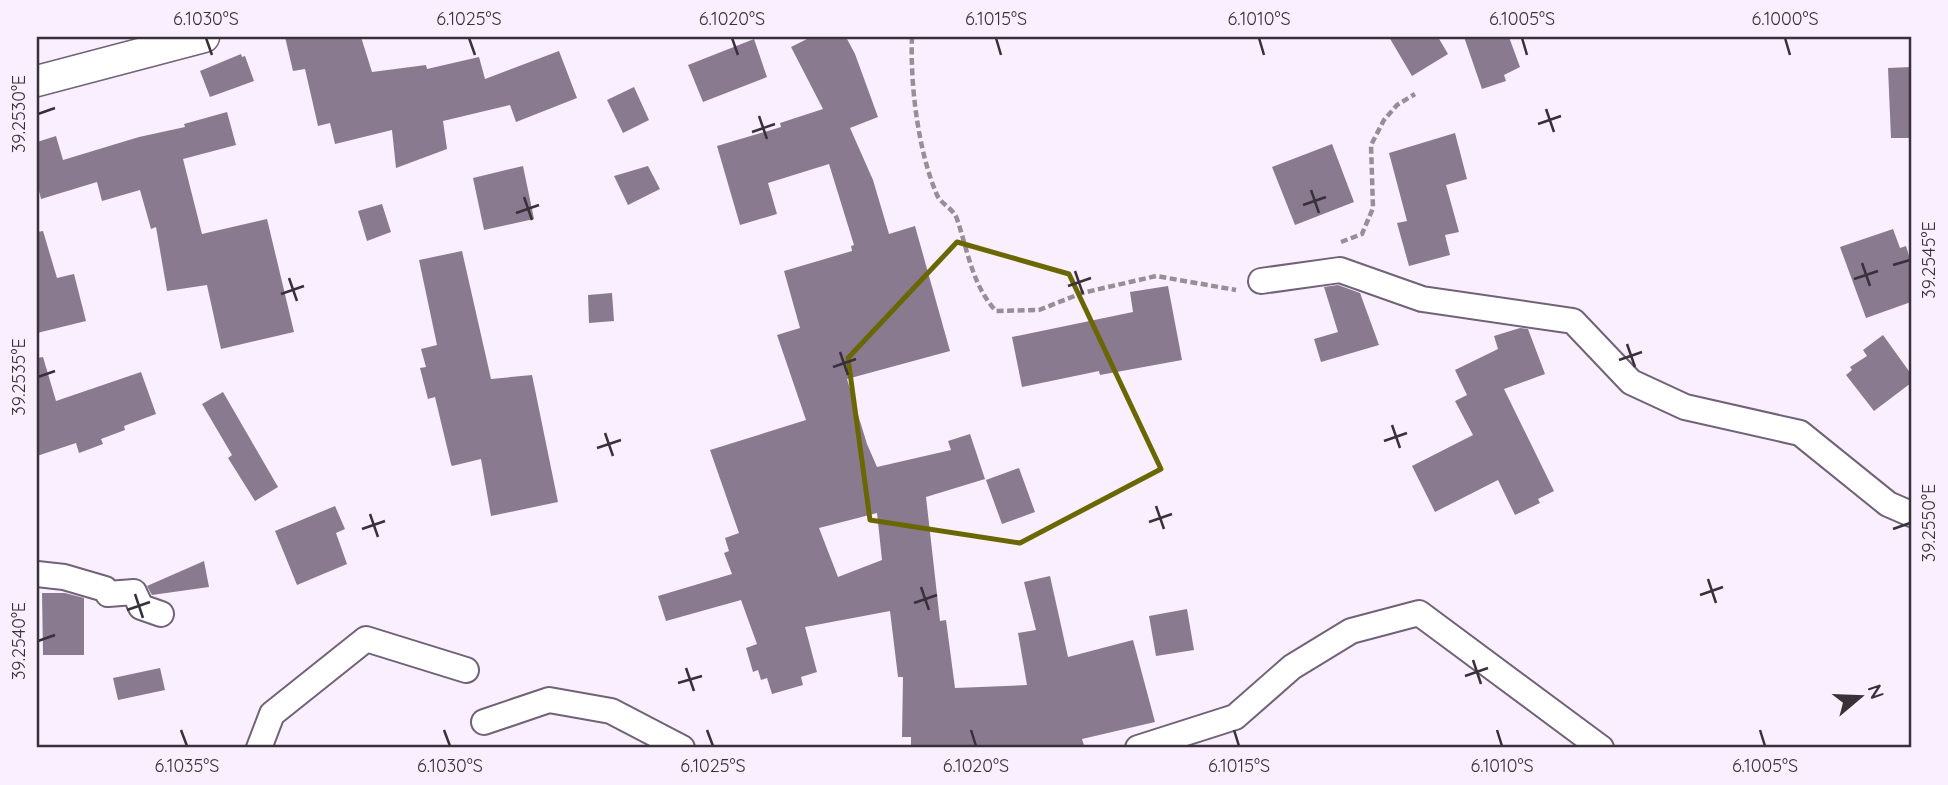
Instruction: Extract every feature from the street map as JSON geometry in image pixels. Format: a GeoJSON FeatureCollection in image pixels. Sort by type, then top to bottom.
{"type":"FeatureCollection","features":[{"type":"Feature","properties":{"kind":"street"},"geometry":{"type":"LineString","coordinates":[[37,82],[204,37]]}},
{"type":"Feature","properties":{"kind":"street"},"geometry":{"type":"LineString","coordinates":[[1261,281],[1340,270],[1422,299],[1573,321],[1632,382],[1685,407],[1800,433],[1888,504],[1911,514]]}},
{"type":"Feature","properties":{"kind":"street"},"geometry":{"type":"LineString","coordinates":[[37,574],[105,589],[108,594],[134,592],[141,607],[161,614]]}},
{"type":"Feature","properties":{"kind":"street"},"geometry":{"type":"LineString","coordinates":[[1138,748],[1235,717],[1292,667],[1351,631],[1419,613],[1601,748]]}},
{"type":"Feature","properties":{"kind":"street"},"geometry":{"type":"LineString","coordinates":[[259,748],[272,714],[366,639],[466,670]]}},
{"type":"Feature","properties":{"kind":"street"},"geometry":{"type":"LineString","coordinates":[[484,722],[549,700],[611,711],[682,748]]}},
{"type":"Feature","properties":{"kind":"path"},"geometry":{"type":"LineString","coordinates":[[912,37],[912,74],[926,166],[938,198],[956,215],[982,297],[996,311],[1039,310],[1082,293],[1156,276],[1234,291],[1261,281]]}},
{"type":"Feature","properties":{"kind":"path"},"geometry":{"type":"LineString","coordinates":[[1336,243],[1362,234],[1373,208],[1371,145],[1384,120],[1397,105],[1415,94]]}},
{"type":"Feature","properties":{"kind":"highlighted area"},"geometry":{"type":"Polygon","coordinates":[[[957,242],[1069,274],[1161,469],[1020,543],[870,520],[848,358],[957,242]]]}},
{"type":"Feature","properties":{"kind":"building"},"geometry":{"type":"Polygon","coordinates":[[[285,37],[361,37],[372,72],[426,65],[427,69],[479,57],[485,79],[559,51],[577,98],[516,122],[510,105],[443,121],[447,149],[396,168],[392,130],[335,144],[330,123],[318,126],[305,69],[293,71],[285,37]]]}},
{"type":"Feature","properties":{"kind":"building"},"geometry":{"type":"Polygon","coordinates":[[[811,37],[846,37],[855,54],[878,117],[850,128],[873,180],[889,234],[915,226],[950,351],[847,379],[877,467],[951,450],[948,441],[970,434],[985,479],[926,497],[940,621],[946,620],[955,688],[1027,685],[1018,633],[1036,630],[1024,582],[1050,576],[1068,657],[1133,640],[1155,722],[1082,739],[1085,748],[911,748],[911,737],[902,737],[903,677],[898,677],[890,611],[805,627],[817,672],[801,677],[803,685],[772,694],[767,678],[761,680],[758,670],[753,672],[746,648],[757,644],[741,600],[666,621],[658,596],[732,574],[724,553],[729,551],[725,538],[739,533],[710,450],[806,420],[777,335],[800,328],[784,271],[852,251],[851,246],[854,245],[829,164],[768,183],[777,214],[740,225],[717,146],[781,127],[780,123],[823,109],[791,47],[811,37]],[[877,513],[819,528],[838,577],[882,560],[877,513]]]}},
{"type":"Feature","properties":{"kind":"building"},"geometry":{"type":"Polygon","coordinates":[[[1389,37],[1438,37],[1448,54],[1412,76],[1389,37]]]}},
{"type":"Feature","properties":{"kind":"building"},"geometry":{"type":"Polygon","coordinates":[[[1464,37],[1509,37],[1520,67],[1504,75],[1506,81],[1482,89],[1464,37]]]}},
{"type":"Feature","properties":{"kind":"building"},"geometry":{"type":"Polygon","coordinates":[[[754,39],[767,77],[703,102],[688,65],[754,39]]]}},
{"type":"Feature","properties":{"kind":"building"},"geometry":{"type":"Polygon","coordinates":[[[241,54],[242,57],[245,56],[254,81],[210,97],[200,71],[241,54]]]}},
{"type":"Feature","properties":{"kind":"building"},"geometry":{"type":"Polygon","coordinates":[[[1911,67],[1911,138],[1891,138],[1888,68],[1911,67]]]}},
{"type":"Feature","properties":{"kind":"building"},"geometry":{"type":"Polygon","coordinates":[[[634,87],[649,120],[623,133],[607,100],[634,87]]]}},
{"type":"Feature","properties":{"kind":"building"},"geometry":{"type":"Polygon","coordinates":[[[227,112],[236,145],[183,159],[202,234],[267,219],[294,332],[221,349],[207,285],[167,291],[156,227],[151,229],[140,190],[102,201],[97,182],[41,199],[37,183],[37,142],[56,136],[63,160],[139,137],[185,127],[184,124],[227,112]]]}},
{"type":"Feature","properties":{"kind":"building"},"geometry":{"type":"Polygon","coordinates":[[[1455,133],[1467,179],[1446,185],[1459,232],[1445,235],[1450,255],[1409,266],[1397,223],[1407,221],[1389,153],[1455,133]]]}},
{"type":"Feature","properties":{"kind":"building"},"geometry":{"type":"Polygon","coordinates":[[[1332,144],[1354,202],[1295,225],[1272,167],[1332,144]]]}},
{"type":"Feature","properties":{"kind":"building"},"geometry":{"type":"Polygon","coordinates":[[[523,166],[534,219],[484,230],[473,178],[523,166]]]}},
{"type":"Feature","properties":{"kind":"building"},"geometry":{"type":"Polygon","coordinates":[[[648,166],[660,189],[628,205],[614,176],[648,166]]]}},
{"type":"Feature","properties":{"kind":"building"},"geometry":{"type":"Polygon","coordinates":[[[382,204],[391,232],[367,241],[358,211],[382,204]]]}},
{"type":"Feature","properties":{"kind":"building"},"geometry":{"type":"Polygon","coordinates":[[[1893,229],[1900,248],[1906,246],[1911,262],[1911,302],[1866,318],[1840,247],[1893,229]]]}},
{"type":"Feature","properties":{"kind":"building"},"geometry":{"type":"Polygon","coordinates":[[[43,231],[57,278],[74,274],[86,321],[37,333],[37,232],[43,231]]]}},
{"type":"Feature","properties":{"kind":"building"},"geometry":{"type":"Polygon","coordinates":[[[462,251],[491,379],[532,375],[558,502],[491,516],[481,459],[452,466],[451,464],[435,397],[428,399],[420,368],[426,367],[421,349],[437,345],[419,260],[462,251]]]}},
{"type":"Feature","properties":{"kind":"building"},"geometry":{"type":"Polygon","coordinates":[[[1338,285],[1360,293],[1379,345],[1321,362],[1314,339],[1338,332],[1324,287],[1338,285]]]}},
{"type":"Feature","properties":{"kind":"building"},"geometry":{"type":"Polygon","coordinates":[[[1168,286],[1182,360],[1100,375],[1099,371],[1022,387],[1012,337],[1133,312],[1130,292],[1168,286]]]}},
{"type":"Feature","properties":{"kind":"building"},"geometry":{"type":"Polygon","coordinates":[[[612,293],[614,321],[589,323],[588,295],[612,293]]]}},
{"type":"Feature","properties":{"kind":"building"},"geometry":{"type":"Polygon","coordinates":[[[1520,328],[1528,329],[1545,374],[1504,389],[1554,491],[1538,499],[1540,503],[1515,515],[1498,480],[1435,512],[1412,466],[1473,435],[1455,401],[1467,395],[1455,370],[1498,349],[1494,336],[1520,328]]]}},
{"type":"Feature","properties":{"kind":"building"},"geometry":{"type":"Polygon","coordinates":[[[1883,335],[1911,374],[1911,383],[1874,411],[1846,375],[1852,370],[1850,367],[1867,356],[1863,350],[1883,335]]]}},
{"type":"Feature","properties":{"kind":"building"},"geometry":{"type":"Polygon","coordinates":[[[43,357],[56,401],[141,372],[156,414],[124,426],[125,430],[101,439],[103,444],[79,453],[76,443],[37,456],[37,358],[43,357]]]}},
{"type":"Feature","properties":{"kind":"building"},"geometry":{"type":"Polygon","coordinates":[[[223,392],[278,487],[255,501],[228,458],[232,455],[202,404],[223,392]]]}},
{"type":"Feature","properties":{"kind":"building"},"geometry":{"type":"Polygon","coordinates":[[[1019,468],[1035,512],[1002,524],[986,480],[1019,468]]]}},
{"type":"Feature","properties":{"kind":"building"},"geometry":{"type":"Polygon","coordinates":[[[335,506],[345,529],[336,533],[347,564],[297,585],[275,531],[335,506]]]}},
{"type":"Feature","properties":{"kind":"building"},"geometry":{"type":"Polygon","coordinates":[[[204,561],[209,587],[152,595],[147,586],[204,561]]]}},
{"type":"Feature","properties":{"kind":"building"},"geometry":{"type":"Polygon","coordinates":[[[42,593],[65,593],[84,598],[84,655],[43,655],[42,593]]]}},
{"type":"Feature","properties":{"kind":"building"},"geometry":{"type":"Polygon","coordinates":[[[1187,609],[1194,650],[1156,656],[1149,616],[1187,609]]]}},
{"type":"Feature","properties":{"kind":"building"},"geometry":{"type":"Polygon","coordinates":[[[160,668],[165,690],[118,700],[113,678],[160,668]]]}}]}
